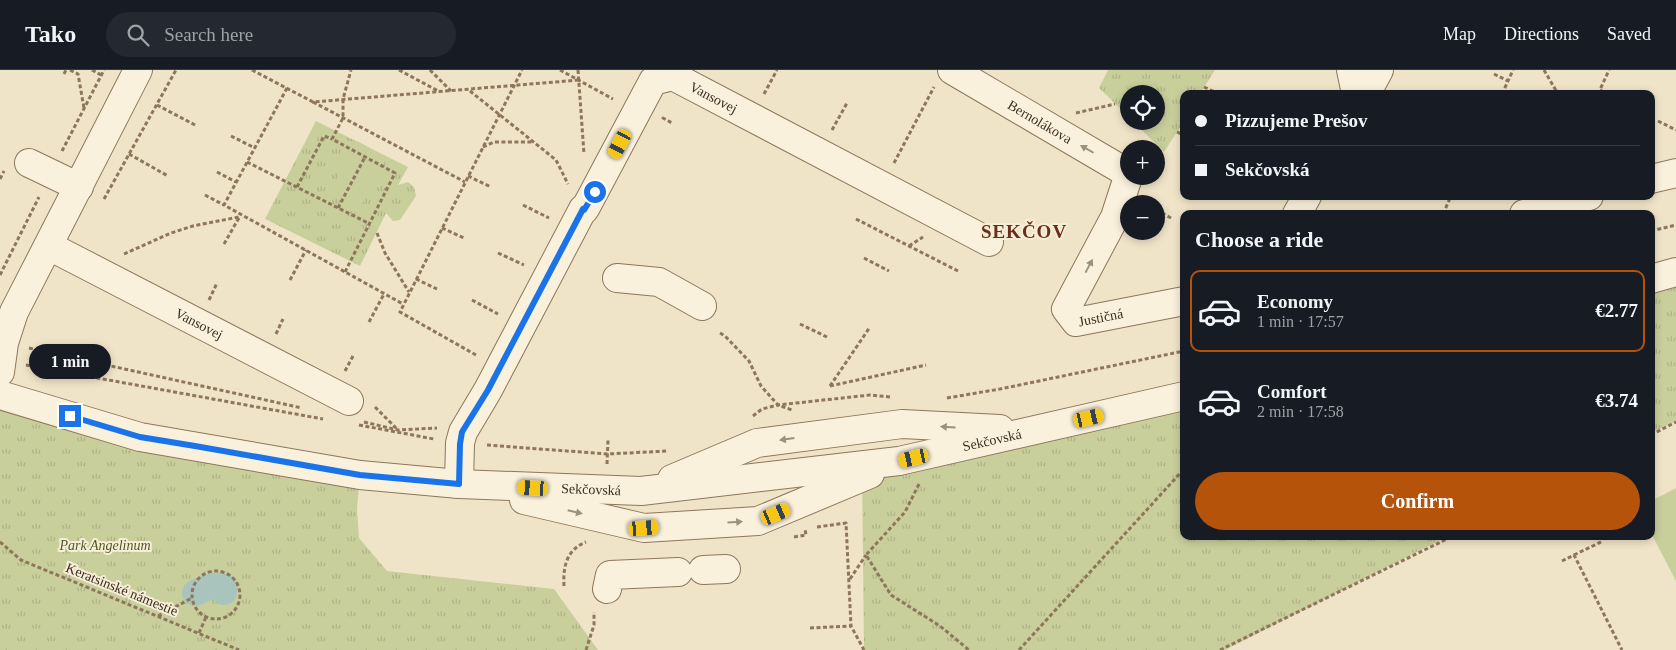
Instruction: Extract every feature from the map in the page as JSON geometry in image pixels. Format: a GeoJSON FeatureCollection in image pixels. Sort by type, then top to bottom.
{"type":"FeatureCollection","features":[{"type":"Feature","properties":{"kind":"street"},"geometry":{"type":"LineString","coordinates":[[2,358],[7,308],[48,246],[138,70]]}},
{"type":"Feature","properties":{"kind":"street"},"geometry":{"type":"LineString","coordinates":[[1351,70],[1355,90]]}},
{"type":"Feature","properties":{"kind":"street"},"geometry":{"type":"LineString","coordinates":[[1368,90],[1379,70]]}},
{"type":"Feature","properties":{"kind":"street","name":"Vansovej"},"geometry":{"type":"LineString","coordinates":[[461,438],[653,81],[673,76],[989,242]]}},
{"type":"Feature","properties":{"kind":"street","name":"Bernolákova"},"geometry":{"type":"LineString","coordinates":[[943,78],[1120,169]]}},
{"type":"Feature","properties":{"kind":"street"},"geometry":{"type":"LineString","coordinates":[[17,167],[79,187]]}},
{"type":"Feature","properties":{"kind":"street"},"geometry":{"type":"LineString","coordinates":[[1655,178],[1676,173]]}},
{"type":"Feature","properties":{"kind":"street","name":"Bernolákova"},"geometry":{"type":"LineString","coordinates":[[1115,218],[1126,185]]}},
{"type":"Feature","properties":{"kind":"street"},"geometry":{"type":"LineString","coordinates":[[1538,210],[1575,200]]}},
{"type":"Feature","properties":{"kind":"street","name":"Justičná"},"geometry":{"type":"LineString","coordinates":[[1115,218],[1066,310],[1076,322],[1180,302]]}},
{"type":"Feature","properties":{"kind":"street","name":"Vansovej"},"geometry":{"type":"LineString","coordinates":[[48,246],[358,412]]}},
{"type":"Feature","properties":{"kind":"street"},"geometry":{"type":"LineString","coordinates":[[1655,277],[1676,272]]}},
{"type":"Feature","properties":{"kind":"street"},"geometry":{"type":"LineString","coordinates":[[617,278],[659,282],[702,306]]}},
{"type":"Feature","properties":{"kind":"street","name":"Sekčovská"},"geometry":{"type":"LineString","coordinates":[[0,394],[140,437],[360,475],[459,484],[641,491],[899,461],[1180,397]]}},
{"type":"Feature","properties":{"kind":"street"},"geometry":{"type":"LineString","coordinates":[[641,491],[757,443],[902,424],[1032,431]]}},
{"type":"Feature","properties":{"kind":"street"},"geometry":{"type":"LineString","coordinates":[[461,438],[459,484],[644,528],[758,521],[899,461]]}},
{"type":"Feature","properties":{"kind":"street"},"geometry":{"type":"LineString","coordinates":[[601,598],[610,575],[702,570]]}},
{"type":"Feature","properties":{"kind":"path"},"geometry":{"type":"LineString","coordinates":[[70,70],[78,74],[84,108]]}},
{"type":"Feature","properties":{"kind":"path"},"geometry":{"type":"LineString","coordinates":[[92,70],[101,75]]}},
{"type":"Feature","properties":{"kind":"path"},"geometry":{"type":"LineString","coordinates":[[100,206],[176,70]]}},
{"type":"Feature","properties":{"kind":"path"},"geometry":{"type":"LineString","coordinates":[[252,70],[465,182]]}},
{"type":"Feature","properties":{"kind":"path"},"geometry":{"type":"LineString","coordinates":[[332,140],[343,118],[343,99],[352,70]]}},
{"type":"Feature","properties":{"kind":"path"},"geometry":{"type":"LineString","coordinates":[[399,70],[440,92]]}},
{"type":"Feature","properties":{"kind":"path"},"geometry":{"type":"LineString","coordinates":[[430,70],[452,91]]}},
{"type":"Feature","properties":{"kind":"path"},"geometry":{"type":"LineString","coordinates":[[476,355],[400,312],[522,70]]}},
{"type":"Feature","properties":{"kind":"path"},"geometry":{"type":"LineString","coordinates":[[560,70],[568,72],[613,99]]}},
{"type":"Feature","properties":{"kind":"path"},"geometry":{"type":"LineString","coordinates":[[578,70],[584,154]]}},
{"type":"Feature","properties":{"kind":"path"},"geometry":{"type":"LineString","coordinates":[[760,100],[777,70]]}},
{"type":"Feature","properties":{"kind":"path"},"geometry":{"type":"LineString","coordinates":[[1504,90],[1513,70]]}},
{"type":"Feature","properties":{"kind":"path"},"geometry":{"type":"LineString","coordinates":[[1544,70],[1556,90]]}},
{"type":"Feature","properties":{"kind":"path"},"geometry":{"type":"LineString","coordinates":[[1600,90],[1609,70]]}},
{"type":"Feature","properties":{"kind":"path"},"geometry":{"type":"LineString","coordinates":[[1494,74],[1508,80]]}},
{"type":"Feature","properties":{"kind":"path"},"geometry":{"type":"LineString","coordinates":[[891,169],[943,78]]}},
{"type":"Feature","properties":{"kind":"path"},"geometry":{"type":"LineString","coordinates":[[313,102],[579,80]]}},
{"type":"Feature","properties":{"kind":"path"},"geometry":{"type":"LineString","coordinates":[[1204,87],[1210,90]]}},
{"type":"Feature","properties":{"kind":"path"},"geometry":{"type":"LineString","coordinates":[[224,205],[287,88]]}},
{"type":"Feature","properties":{"kind":"path"},"geometry":{"type":"LineString","coordinates":[[469,90],[556,160],[568,184]]}},
{"type":"Feature","properties":{"kind":"path"},"geometry":{"type":"LineString","coordinates":[[829,135],[847,103]]}},
{"type":"Feature","properties":{"kind":"path"},"geometry":{"type":"LineString","coordinates":[[157,105],[195,126]]}},
{"type":"Feature","properties":{"kind":"path"},"geometry":{"type":"LineString","coordinates":[[1658,121],[1676,130]]}},
{"type":"Feature","properties":{"kind":"path"},"geometry":{"type":"LineString","coordinates":[[231,136],[255,148]]}},
{"type":"Feature","properties":{"kind":"path"},"geometry":{"type":"LineString","coordinates":[[297,187],[324,136],[396,173],[345,272]]}},
{"type":"Feature","properties":{"kind":"path"},"geometry":{"type":"LineString","coordinates":[[483,147],[494,142],[534,142]]}},
{"type":"Feature","properties":{"kind":"path"},"geometry":{"type":"LineString","coordinates":[[129,154],[168,176]]}},
{"type":"Feature","properties":{"kind":"path"},"geometry":{"type":"LineString","coordinates":[[338,208],[365,157]]}},
{"type":"Feature","properties":{"kind":"path"},"geometry":{"type":"LineString","coordinates":[[247,162],[370,224]]}},
{"type":"Feature","properties":{"kind":"path"},"geometry":{"type":"LineString","coordinates":[[0,179],[17,167]]}},
{"type":"Feature","properties":{"kind":"path"},"geometry":{"type":"LineString","coordinates":[[217,172],[236,182]]}},
{"type":"Feature","properties":{"kind":"path"},"geometry":{"type":"LineString","coordinates":[[468,176],[491,187]]}},
{"type":"Feature","properties":{"kind":"path"},"geometry":{"type":"LineString","coordinates":[[205,195],[240,216],[403,304]]}},
{"type":"Feature","properties":{"kind":"path"},"geometry":{"type":"LineString","coordinates":[[523,205],[549,218]]}},
{"type":"Feature","properties":{"kind":"path"},"geometry":{"type":"LineString","coordinates":[[1165,215],[1173,219]]}},
{"type":"Feature","properties":{"kind":"path"},"geometry":{"type":"LineString","coordinates":[[224,244],[240,216]]}},
{"type":"Feature","properties":{"kind":"path"},"geometry":{"type":"LineString","coordinates":[[122,255],[171,233],[193,226],[240,216]]}},
{"type":"Feature","properties":{"kind":"path"},"geometry":{"type":"LineString","coordinates":[[856,219],[958,271]]}},
{"type":"Feature","properties":{"kind":"path"},"geometry":{"type":"LineString","coordinates":[[1655,230],[1676,225]]}},
{"type":"Feature","properties":{"kind":"path"},"geometry":{"type":"LineString","coordinates":[[442,228],[464,238]]}},
{"type":"Feature","properties":{"kind":"path"},"geometry":{"type":"LineString","coordinates":[[377,233],[385,253],[409,293]]}},
{"type":"Feature","properties":{"kind":"path"},"geometry":{"type":"LineString","coordinates":[[290,280],[306,250]]}},
{"type":"Feature","properties":{"kind":"path"},"geometry":{"type":"LineString","coordinates":[[498,253],[524,266]]}},
{"type":"Feature","properties":{"kind":"path"},"geometry":{"type":"LineString","coordinates":[[864,258],[889,271]]}},
{"type":"Feature","properties":{"kind":"path"},"geometry":{"type":"LineString","coordinates":[[416,279],[437,289]]}},
{"type":"Feature","properties":{"kind":"path"},"geometry":{"type":"LineString","coordinates":[[205,308],[217,283]]}},
{"type":"Feature","properties":{"kind":"path"},"geometry":{"type":"LineString","coordinates":[[369,322],[384,294]]}},
{"type":"Feature","properties":{"kind":"path"},"geometry":{"type":"LineString","coordinates":[[472,300],[498,314]]}},
{"type":"Feature","properties":{"kind":"path"},"geometry":{"type":"LineString","coordinates":[[276,335],[284,319]]}},
{"type":"Feature","properties":{"kind":"path"},"geometry":{"type":"LineString","coordinates":[[800,324],[827,337]]}},
{"type":"Feature","properties":{"kind":"path"},"geometry":{"type":"LineString","coordinates":[[870,327],[830,386],[926,365]]}},
{"type":"Feature","properties":{"kind":"path"},"geometry":{"type":"LineString","coordinates":[[720,333],[750,361],[761,386],[778,405],[792,410]]}},
{"type":"Feature","properties":{"kind":"path"},"geometry":{"type":"LineString","coordinates":[[938,400],[1000,389],[1180,351]]}},
{"type":"Feature","properties":{"kind":"path"},"geometry":{"type":"LineString","coordinates":[[2,358],[311,411]]}},
{"type":"Feature","properties":{"kind":"path"},"geometry":{"type":"LineString","coordinates":[[2,358],[324,419]]}},
{"type":"Feature","properties":{"kind":"path"},"geometry":{"type":"LineString","coordinates":[[749,419],[762,409],[778,405],[870,395],[896,398]]}},
{"type":"Feature","properties":{"kind":"path"},"geometry":{"type":"LineString","coordinates":[[358,412],[398,430],[438,428],[461,438]]}},
{"type":"Feature","properties":{"kind":"path"},"geometry":{"type":"LineString","coordinates":[[358,412],[461,438],[607,454],[669,451]]}},
{"type":"Feature","properties":{"kind":"path"},"geometry":{"type":"LineString","coordinates":[[358,412],[398,430]]}},
{"type":"Feature","properties":{"kind":"path"},"geometry":{"type":"LineString","coordinates":[[1655,433],[1676,422]]}},
{"type":"Feature","properties":{"kind":"path"},"geometry":{"type":"LineString","coordinates":[[606,466],[608,440]]}},
{"type":"Feature","properties":{"kind":"path"},"geometry":{"type":"LineString","coordinates":[[849,580],[866,555],[905,512],[929,455]]}},
{"type":"Feature","properties":{"kind":"path"},"geometry":{"type":"LineString","coordinates":[[1019,650],[1180,473]]}},
{"type":"Feature","properties":{"kind":"path"},"geometry":{"type":"LineString","coordinates":[[846,523],[851,626],[864,650]]}},
{"type":"Feature","properties":{"kind":"path"},"geometry":{"type":"LineString","coordinates":[[1220,650],[1445,540]]}},
{"type":"Feature","properties":{"kind":"path"},"geometry":{"type":"LineString","coordinates":[[564,586],[564,570],[569,556],[580,544],[588,541]]}},
{"type":"Feature","properties":{"kind":"path"},"geometry":{"type":"LineString","coordinates":[[1562,561],[1602,541]]}},
{"type":"Feature","properties":{"kind":"path","name":"Keratsinské námestie"},"geometry":{"type":"LineString","coordinates":[[0,542],[21,560],[239,650]]}},
{"type":"Feature","properties":{"kind":"path"},"geometry":{"type":"LineString","coordinates":[[866,555],[891,595],[940,626],[969,650]]}},
{"type":"Feature","properties":{"kind":"path"},"geometry":{"type":"LineString","coordinates":[[1574,555],[1622,650]]}},
{"type":"Feature","properties":{"kind":"path"},"geometry":{"type":"LineString","coordinates":[[208,572],[225,572],[237,583],[240,590],[240,598],[234,612],[221,619],[213,619],[199,613],[194,606],[192,598],[195,582],[208,572]]}},
{"type":"Feature","properties":{"kind":"path"},"geometry":{"type":"LineString","coordinates":[[158,616],[192,598]]}},
{"type":"Feature","properties":{"kind":"path"},"geometry":{"type":"LineString","coordinates":[[586,650],[601,598]]}},
{"type":"Feature","properties":{"kind":"path"},"geometry":{"type":"LineString","coordinates":[[199,633],[206,617]]}},
{"type":"Feature","properties":{"kind":"path"},"geometry":{"type":"LineString","coordinates":[[810,628],[851,626]]}},
{"type":"Feature","properties":{"kind":"green space"},"geometry":{"type":"Polygon","coordinates":[[[1108,70],[1215,70],[1202,90],[1180,90],[1180,127],[1165,150],[1165,140],[1152,140],[1142,130],[1165,130],[1165,85],[1120,85],[1120,108],[1099,88],[1108,70]]]}},
{"type":"Feature","properties":{"kind":"green space"},"geometry":{"type":"Polygon","coordinates":[[[316,121],[408,167],[398,185],[408,182],[414,187],[416,196],[400,220],[393,221],[386,213],[360,266],[265,219],[316,121]]]}},
{"type":"Feature","properties":{"kind":"green space"},"geometry":{"type":"Polygon","coordinates":[[[357,141],[386,157],[359,210],[329,194],[357,141]]]}},
{"type":"Feature","properties":{"kind":"green space"},"geometry":{"type":"Polygon","coordinates":[[[1676,270],[1676,421],[1655,431],[1655,275],[1676,270]]]}},
{"type":"Feature","properties":{"kind":"green space"},"geometry":{"type":"Polygon","coordinates":[[[1180,393],[1180,540],[1440,540],[1225,650],[864,650],[862,470],[1180,393]]]}},
{"type":"Feature","properties":{"kind":"green space","name":"Park Angelinum"},"geometry":{"type":"Polygon","coordinates":[[[0,403],[360,475],[357,509],[359,538],[387,571],[554,589],[598,650],[0,650],[0,403]]]}},
{"type":"Feature","properties":{"kind":"green space"},"geometry":{"type":"Polygon","coordinates":[[[1676,488],[1676,581],[1655,540],[1655,499],[1676,488]]]}},
{"type":"Feature","properties":{"kind":"waterway"},"geometry":{"type":"LineString","coordinates":[[195,593],[218,586],[225,587],[224,592]]}},
{"type":"Feature","properties":{"kind":"district","name":"SEKČOV"},"geometry":{"type":"Point","coordinates":[1024,231]}},
{"type":"Feature","properties":{"kind":"route"},"geometry":{"type":"LineString","coordinates":[[70,416],[140,437],[360,475],[459,484],[462,432],[488,390],[583,209],[595,192]]}}]}
